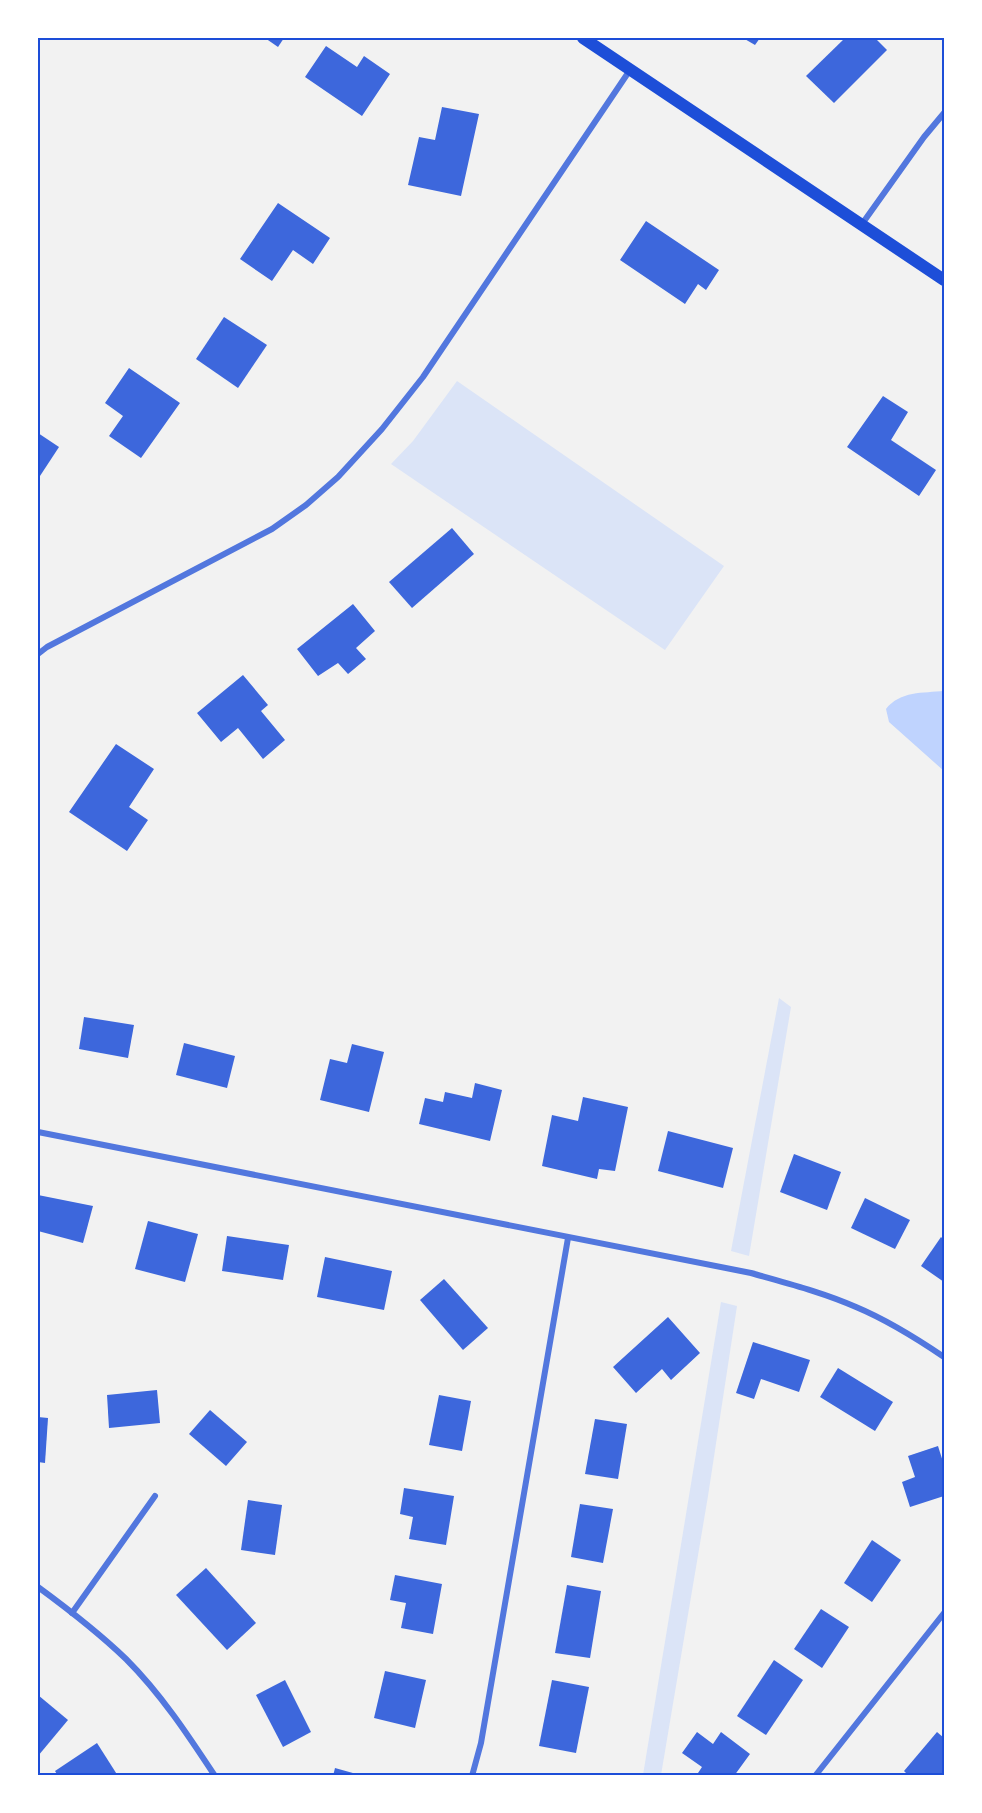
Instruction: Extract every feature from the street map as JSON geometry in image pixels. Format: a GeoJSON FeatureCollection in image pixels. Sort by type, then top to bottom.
{"type":"FeatureCollection","features":[{"type":"Feature","properties":{"kind":"main road"},"geometry":{"type":"LineString","coordinates":[[583,38],[945,280]]}},
{"type":"Feature","properties":{"kind":"street"},"geometry":{"type":"LineString","coordinates":[[38,654],[47,647],[272,529],[306,505],[338,477],[382,429],[423,377],[630,70]]}},
{"type":"Feature","properties":{"kind":"street"},"geometry":{"type":"LineString","coordinates":[[862,224],[924,137],[945,113]]}},
{"type":"Feature","properties":{"kind":"street"},"geometry":{"type":"LineString","coordinates":[[38,1132],[751,1273],[856,1307],[945,1357]]}},
{"type":"Feature","properties":{"kind":"street"},"geometry":{"type":"LineString","coordinates":[[472,1776],[483,1731],[568,1238]]}},
{"type":"Feature","properties":{"kind":"street"},"geometry":{"type":"LineString","coordinates":[[72,1613],[155,1496]]}},
{"type":"Feature","properties":{"kind":"street"},"geometry":{"type":"LineString","coordinates":[[38,1587],[126,1659],[172,1712],[215,1776]]}},
{"type":"Feature","properties":{"kind":"street"},"geometry":{"type":"LineString","coordinates":[[815,1776],[945,1613]]}},
{"type":"Feature","properties":{"kind":"shaded area"},"geometry":{"type":"Polygon","coordinates":[[[457,381],[724,566],[665,650],[391,464],[413,441],[457,381]]]}},
{"type":"Feature","properties":{"kind":"shaded area"},"geometry":{"type":"Polygon","coordinates":[[[779,998],[791,1007],[749,1256],[731,1251],[779,998]]]}},
{"type":"Feature","properties":{"kind":"shaded area"},"geometry":{"type":"Polygon","coordinates":[[[721,1302],[737,1306],[708,1496],[661,1775],[643,1775],[721,1302]]]}},
{"type":"Feature","properties":{"kind":"water"},"geometry":{"type":"Polygon","coordinates":[[[944,691],[944,771],[889,722],[886,709],[905,696],[944,691]]]}},
{"type":"Feature","properties":{"kind":"building"},"geometry":{"type":"Polygon","coordinates":[[[265,38],[284,38],[278,47],[265,38]]]}},
{"type":"Feature","properties":{"kind":"building"},"geometry":{"type":"Polygon","coordinates":[[[743,38],[760,38],[755,45],[743,38]]]}},
{"type":"Feature","properties":{"kind":"building"},"geometry":{"type":"Polygon","coordinates":[[[845,38],[875,38],[887,50],[834,103],[806,76],[845,38]]]}},
{"type":"Feature","properties":{"kind":"building"},"geometry":{"type":"Polygon","coordinates":[[[326,46],[357,67],[364,56],[390,74],[362,116],[305,77],[326,46]]]}},
{"type":"Feature","properties":{"kind":"building"},"geometry":{"type":"Polygon","coordinates":[[[442,107],[479,114],[461,196],[408,185],[419,137],[435,140],[442,107]]]}},
{"type":"Feature","properties":{"kind":"building"},"geometry":{"type":"Polygon","coordinates":[[[278,203],[330,238],[313,264],[293,250],[272,281],[240,259],[278,203]]]}},
{"type":"Feature","properties":{"kind":"building"},"geometry":{"type":"Polygon","coordinates":[[[646,221],[719,270],[706,290],[698,284],[685,304],[620,260],[646,221]]]}},
{"type":"Feature","properties":{"kind":"building"},"geometry":{"type":"Polygon","coordinates":[[[224,317],[267,345],[238,388],[196,359],[224,317]]]}},
{"type":"Feature","properties":{"kind":"building"},"geometry":{"type":"Polygon","coordinates":[[[129,368],[180,403],[141,458],[109,436],[123,416],[105,403],[129,368]]]}},
{"type":"Feature","properties":{"kind":"building"},"geometry":{"type":"Polygon","coordinates":[[[883,396],[908,412],[891,440],[936,470],[919,496],[847,447],[883,396]]]}},
{"type":"Feature","properties":{"kind":"building"},"geometry":{"type":"Polygon","coordinates":[[[38,433],[59,447],[38,479],[38,433]]]}},
{"type":"Feature","properties":{"kind":"building"},"geometry":{"type":"Polygon","coordinates":[[[452,528],[474,554],[412,608],[389,582],[452,528]]]}},
{"type":"Feature","properties":{"kind":"building"},"geometry":{"type":"Polygon","coordinates":[[[353,604],[375,631],[356,648],[366,659],[348,674],[338,663],[318,676],[297,649],[353,604]]]}},
{"type":"Feature","properties":{"kind":"building"},"geometry":{"type":"Polygon","coordinates":[[[243,675],[268,705],[261,711],[285,740],[263,759],[238,728],[221,742],[197,713],[243,675]]]}},
{"type":"Feature","properties":{"kind":"building"},"geometry":{"type":"Polygon","coordinates":[[[116,744],[154,769],[129,807],[148,820],[127,851],[69,812],[116,744]]]}},
{"type":"Feature","properties":{"kind":"building"},"geometry":{"type":"Polygon","coordinates":[[[84,1017],[134,1025],[128,1058],[79,1049],[84,1017]]]}},
{"type":"Feature","properties":{"kind":"building"},"geometry":{"type":"Polygon","coordinates":[[[184,1043],[235,1056],[227,1088],[176,1075],[184,1043]]]}},
{"type":"Feature","properties":{"kind":"building"},"geometry":{"type":"Polygon","coordinates":[[[352,1044],[384,1052],[369,1112],[320,1100],[330,1059],[347,1063],[352,1044]]]}},
{"type":"Feature","properties":{"kind":"building"},"geometry":{"type":"Polygon","coordinates":[[[475,1083],[502,1090],[490,1141],[419,1124],[425,1098],[443,1102],[445,1092],[472,1098],[475,1083]]]}},
{"type":"Feature","properties":{"kind":"building"},"geometry":{"type":"Polygon","coordinates":[[[583,1097],[628,1107],[615,1171],[599,1169],[597,1179],[542,1166],[552,1115],[578,1121],[583,1097]]]}},
{"type":"Feature","properties":{"kind":"building"},"geometry":{"type":"Polygon","coordinates":[[[668,1131],[733,1148],[723,1188],[658,1171],[668,1131]]]}},
{"type":"Feature","properties":{"kind":"building"},"geometry":{"type":"Polygon","coordinates":[[[794,1154],[841,1172],[827,1210],[780,1192],[794,1154]]]}},
{"type":"Feature","properties":{"kind":"building"},"geometry":{"type":"Polygon","coordinates":[[[38,1195],[93,1206],[83,1243],[38,1231],[38,1195]]]}},
{"type":"Feature","properties":{"kind":"building"},"geometry":{"type":"Polygon","coordinates":[[[865,1198],[910,1220],[895,1249],[851,1228],[865,1198]]]}},
{"type":"Feature","properties":{"kind":"building"},"geometry":{"type":"Polygon","coordinates":[[[148,1221],[198,1234],[185,1282],[135,1269],[148,1221]]]}},
{"type":"Feature","properties":{"kind":"building"},"geometry":{"type":"Polygon","coordinates":[[[227,1236],[289,1245],[283,1280],[222,1271],[227,1236]]]}},
{"type":"Feature","properties":{"kind":"building"},"geometry":{"type":"Polygon","coordinates":[[[941,1237],[944,1240],[944,1282],[921,1266],[941,1237]]]}},
{"type":"Feature","properties":{"kind":"building"},"geometry":{"type":"Polygon","coordinates":[[[325,1257],[392,1271],[384,1310],[317,1297],[325,1257]]]}},
{"type":"Feature","properties":{"kind":"building"},"geometry":{"type":"Polygon","coordinates":[[[444,1279],[488,1328],[463,1350],[420,1300],[444,1279]]]}},
{"type":"Feature","properties":{"kind":"building"},"geometry":{"type":"Polygon","coordinates":[[[668,1317],[700,1353],[671,1380],[662,1369],[636,1393],[613,1367],[668,1317]]]}},
{"type":"Feature","properties":{"kind":"building"},"geometry":{"type":"Polygon","coordinates":[[[753,1342],[810,1360],[799,1392],[761,1379],[754,1399],[736,1393],[753,1342]]]}},
{"type":"Feature","properties":{"kind":"building"},"geometry":{"type":"Polygon","coordinates":[[[838,1368],[893,1402],[875,1431],[820,1397],[838,1368]]]}},
{"type":"Feature","properties":{"kind":"building"},"geometry":{"type":"Polygon","coordinates":[[[157,1390],[160,1423],[109,1428],[107,1395],[157,1390]]]}},
{"type":"Feature","properties":{"kind":"building"},"geometry":{"type":"Polygon","coordinates":[[[439,1395],[471,1401],[462,1451],[429,1445],[439,1395]]]}},
{"type":"Feature","properties":{"kind":"building"},"geometry":{"type":"Polygon","coordinates":[[[210,1410],[247,1442],[226,1466],[189,1434],[210,1410]]]}},
{"type":"Feature","properties":{"kind":"building"},"geometry":{"type":"Polygon","coordinates":[[[38,1417],[48,1418],[45,1463],[38,1462],[38,1417]]]}},
{"type":"Feature","properties":{"kind":"building"},"geometry":{"type":"Polygon","coordinates":[[[595,1419],[627,1424],[618,1479],[585,1474],[595,1419]]]}},
{"type":"Feature","properties":{"kind":"building"},"geometry":{"type":"Polygon","coordinates":[[[938,1446],[944,1465],[944,1496],[910,1507],[902,1482],[915,1477],[908,1456],[938,1446]]]}},
{"type":"Feature","properties":{"kind":"building"},"geometry":{"type":"Polygon","coordinates":[[[404,1488],[454,1496],[446,1545],[409,1539],[413,1517],[400,1514],[404,1488]]]}},
{"type":"Feature","properties":{"kind":"building"},"geometry":{"type":"Polygon","coordinates":[[[248,1500],[282,1505],[275,1555],[241,1550],[248,1500]]]}},
{"type":"Feature","properties":{"kind":"building"},"geometry":{"type":"Polygon","coordinates":[[[580,1504],[613,1509],[603,1563],[571,1557],[580,1504]]]}},
{"type":"Feature","properties":{"kind":"building"},"geometry":{"type":"Polygon","coordinates":[[[872,1540],[901,1560],[872,1602],[844,1583],[872,1540]]]}},
{"type":"Feature","properties":{"kind":"building"},"geometry":{"type":"Polygon","coordinates":[[[206,1568],[256,1623],[227,1650],[176,1595],[206,1568]]]}},
{"type":"Feature","properties":{"kind":"building"},"geometry":{"type":"Polygon","coordinates":[[[395,1575],[442,1584],[433,1634],[401,1628],[406,1603],[390,1600],[395,1575]]]}},
{"type":"Feature","properties":{"kind":"building"},"geometry":{"type":"Polygon","coordinates":[[[567,1585],[601,1591],[590,1658],[555,1653],[567,1585]]]}},
{"type":"Feature","properties":{"kind":"building"},"geometry":{"type":"Polygon","coordinates":[[[821,1609],[849,1627],[822,1668],[794,1649],[821,1609]]]}},
{"type":"Feature","properties":{"kind":"building"},"geometry":{"type":"Polygon","coordinates":[[[774,1660],[803,1680],[766,1735],[737,1716],[774,1660]]]}},
{"type":"Feature","properties":{"kind":"building"},"geometry":{"type":"Polygon","coordinates":[[[385,1671],[426,1680],[415,1728],[374,1718],[385,1671]]]}},
{"type":"Feature","properties":{"kind":"building"},"geometry":{"type":"Polygon","coordinates":[[[285,1680],[311,1732],[283,1747],[256,1695],[285,1680]]]}},
{"type":"Feature","properties":{"kind":"building"},"geometry":{"type":"Polygon","coordinates":[[[552,1680],[589,1687],[576,1753],[539,1746],[552,1680]]]}},
{"type":"Feature","properties":{"kind":"building"},"geometry":{"type":"Polygon","coordinates":[[[38,1695],[68,1720],[38,1756],[38,1695]]]}},
{"type":"Feature","properties":{"kind":"building"},"geometry":{"type":"Polygon","coordinates":[[[697,1732],[713,1744],[721,1732],[750,1754],[734,1776],[696,1776],[702,1767],[682,1753],[697,1732]]]}},
{"type":"Feature","properties":{"kind":"building"},"geometry":{"type":"Polygon","coordinates":[[[937,1732],[944,1738],[944,1776],[909,1776],[904,1771],[937,1732]]]}},
{"type":"Feature","properties":{"kind":"building"},"geometry":{"type":"Polygon","coordinates":[[[97,1743],[118,1776],[58,1776],[55,1771],[97,1743]]]}},
{"type":"Feature","properties":{"kind":"building"},"geometry":{"type":"Polygon","coordinates":[[[335,1768],[360,1775],[333,1776],[335,1768]]]}}]}
